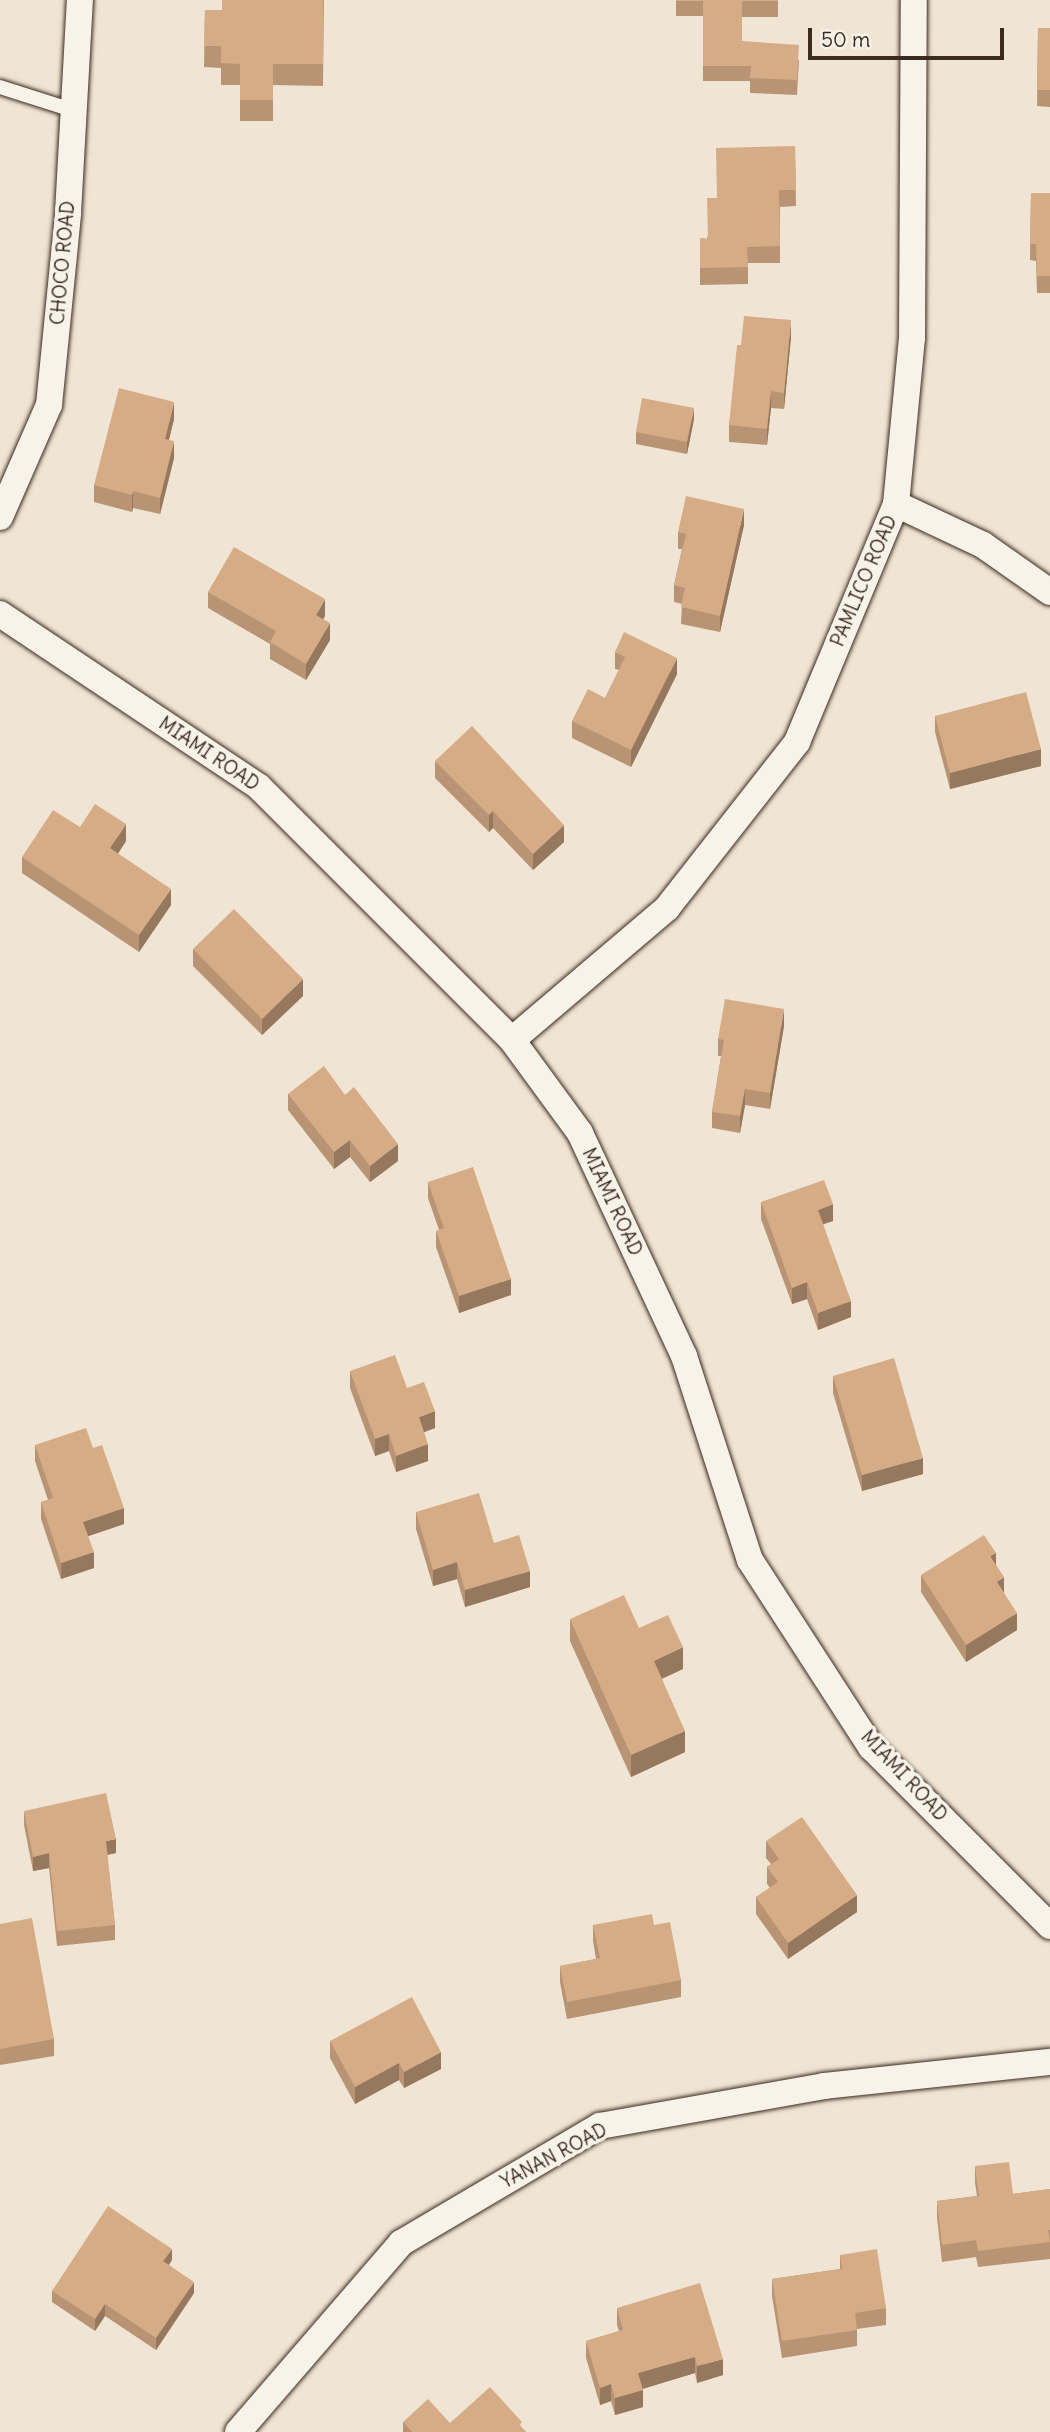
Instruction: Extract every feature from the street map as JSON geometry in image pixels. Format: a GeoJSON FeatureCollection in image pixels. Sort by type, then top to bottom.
{"type":"FeatureCollection","features":[{"type":"Feature","properties":{"kind":"street","name":"CHOCO ROAD"},"geometry":{"type":"LineString","coordinates":[[0,517],[49,405],[68,213],[80,0]]}},
{"type":"Feature","properties":{"kind":"street","name":"PAMLICO ROAD"},"geometry":{"type":"LineString","coordinates":[[512,1040],[667,908],[797,742],[896,504],[912,338],[914,0]]}},
{"type":"Feature","properties":{"kind":"street"},"geometry":{"type":"LineString","coordinates":[[896,504],[983,545],[1050,592]]}},
{"type":"Feature","properties":{"kind":"street","name":"MIAMI ROAD"},"geometry":{"type":"LineString","coordinates":[[0,614],[260,787],[512,1040],[580,1133],[684,1356],[750,1560],[871,1747],[1050,1926]]}},
{"type":"Feature","properties":{"kind":"street","name":"YANAN ROAD"},"geometry":{"type":"LineString","coordinates":[[238,2432],[401,2243],[600,2126],[824,2086],[1050,2062]]}},
{"type":"Feature","properties":{"kind":"lane"},"geometry":{"type":"LineString","coordinates":[[0,87],[75,111]]}},
{"type":"Feature","properties":{"kind":"building"},"geometry":{"type":"Polygon","coordinates":[[[222,0],[323,0],[323,64],[273,64],[273,100],[240,100],[240,64],[221,63],[221,46],[204,46],[205,10],[222,10],[222,0]]]}},
{"type":"Feature","properties":{"kind":"building"},"geometry":{"type":"Polygon","coordinates":[[[676,0],[778,0],[742,1],[742,41],[799,45],[797,80],[750,78],[751,66],[703,66],[703,1],[676,0]]]}},
{"type":"Feature","properties":{"kind":"building"},"geometry":{"type":"Polygon","coordinates":[[[1038,28],[1050,28],[1050,90],[1037,90],[1038,28]]]}},
{"type":"Feature","properties":{"kind":"building"},"geometry":{"type":"Polygon","coordinates":[[[795,146],[796,190],[779,190],[780,246],[747,247],[748,267],[700,268],[700,238],[708,239],[707,198],[717,198],[716,148],[795,146]]]}},
{"type":"Feature","properties":{"kind":"building"},"geometry":{"type":"Polygon","coordinates":[[[1031,193],[1050,193],[1050,276],[1037,276],[1036,244],[1030,244],[1031,193]]]}},
{"type":"Feature","properties":{"kind":"building"},"geometry":{"type":"Polygon","coordinates":[[[744,316],[791,320],[784,393],[771,391],[767,429],[729,425],[737,345],[741,345],[744,316]]]}},
{"type":"Feature","properties":{"kind":"building"},"geometry":{"type":"Polygon","coordinates":[[[119,388],[174,402],[165,439],[174,441],[160,498],[133,491],[132,495],[94,485],[119,388]]]}},
{"type":"Feature","properties":{"kind":"building"},"geometry":{"type":"Polygon","coordinates":[[[642,398],[694,408],[687,442],[636,432],[642,398]]]}},
{"type":"Feature","properties":{"kind":"building"},"geometry":{"type":"Polygon","coordinates":[[[686,496],[744,509],[720,616],[681,607],[685,588],[674,585],[686,534],[678,532],[686,496]]]}},
{"type":"Feature","properties":{"kind":"building"},"geometry":{"type":"Polygon","coordinates":[[[234,547],[325,599],[316,615],[330,623],[306,664],[270,642],[276,631],[208,592],[234,547]]]}},
{"type":"Feature","properties":{"kind":"building"},"geometry":{"type":"Polygon","coordinates":[[[624,632],[677,658],[631,750],[572,721],[588,689],[605,698],[625,657],[615,652],[624,632]]]}},
{"type":"Feature","properties":{"kind":"building"},"geometry":{"type":"Polygon","coordinates":[[[1026,692],[1041,749],[950,773],[935,716],[1026,692]]]}},
{"type":"Feature","properties":{"kind":"building"},"geometry":{"type":"Polygon","coordinates":[[[472,726],[564,825],[533,854],[493,811],[489,815],[435,761],[472,726]]]}},
{"type":"Feature","properties":{"kind":"building"},"geometry":{"type":"Polygon","coordinates":[[[95,804],[126,824],[110,848],[171,889],[139,935],[22,857],[53,810],[80,827],[95,804]]]}},
{"type":"Feature","properties":{"kind":"building"},"geometry":{"type":"Polygon","coordinates":[[[234,909],[303,979],[262,1019],[193,949],[234,909]]]}},
{"type":"Feature","properties":{"kind":"building"},"geometry":{"type":"Polygon","coordinates":[[[725,999],[784,1009],[770,1093],[745,1089],[740,1116],[712,1112],[724,1040],[718,1039],[725,999]]]}},
{"type":"Feature","properties":{"kind":"building"},"geometry":{"type":"Polygon","coordinates":[[[324,1066],[345,1095],[354,1087],[398,1144],[370,1166],[350,1140],[334,1152],[288,1094],[324,1066]]]}},
{"type":"Feature","properties":{"kind":"building"},"geometry":{"type":"Polygon","coordinates":[[[473,1167],[511,1279],[459,1296],[436,1231],[444,1228],[428,1182],[473,1167]]]}},
{"type":"Feature","properties":{"kind":"building"},"geometry":{"type":"Polygon","coordinates":[[[824,1180],[833,1204],[818,1210],[851,1301],[818,1313],[807,1282],[792,1288],[761,1202],[824,1180]]]}},
{"type":"Feature","properties":{"kind":"building"},"geometry":{"type":"Polygon","coordinates":[[[395,1355],[407,1388],[424,1382],[435,1411],[419,1417],[428,1444],[396,1456],[389,1434],[375,1439],[350,1371],[395,1355]]]}},
{"type":"Feature","properties":{"kind":"building"},"geometry":{"type":"Polygon","coordinates":[[[894,1358],[923,1458],[862,1475],[833,1376],[894,1358]]]}},
{"type":"Feature","properties":{"kind":"building"},"geometry":{"type":"Polygon","coordinates":[[[86,1428],[93,1448],[102,1445],[124,1508],[83,1522],[94,1552],[61,1563],[41,1502],[53,1498],[35,1445],[86,1428]]]}},
{"type":"Feature","properties":{"kind":"building"},"geometry":{"type":"Polygon","coordinates":[[[479,1493],[494,1543],[519,1535],[530,1571],[465,1590],[457,1562],[433,1570],[416,1512],[479,1493]]]}},
{"type":"Feature","properties":{"kind":"building"},"geometry":{"type":"Polygon","coordinates":[[[984,1535],[996,1553],[990,1556],[1004,1577],[997,1582],[1017,1613],[966,1645],[921,1575],[984,1535]]]}},
{"type":"Feature","properties":{"kind":"building"},"geometry":{"type":"Polygon","coordinates":[[[624,1595],[639,1628],[668,1615],[683,1647],[654,1661],[685,1731],[631,1755],[570,1619],[624,1595]]]}},
{"type":"Feature","properties":{"kind":"building"},"geometry":{"type":"Polygon","coordinates":[[[106,1793],[116,1839],[106,1841],[115,1925],[57,1931],[49,1853],[33,1857],[24,1811],[106,1793]]]}},
{"type":"Feature","properties":{"kind":"building"},"geometry":{"type":"Polygon","coordinates":[[[802,1817],[857,1895],[788,1943],[756,1897],[778,1882],[767,1867],[779,1859],[766,1841],[802,1817]]]}},
{"type":"Feature","properties":{"kind":"building"},"geometry":{"type":"Polygon","coordinates":[[[652,1914],[654,1925],[670,1922],[681,1980],[567,2002],[560,1966],[600,1958],[593,1925],[652,1914]]]}},
{"type":"Feature","properties":{"kind":"building"},"geometry":{"type":"Polygon","coordinates":[[[32,1918],[54,2039],[0,2049],[0,1924],[32,1918]]]}},
{"type":"Feature","properties":{"kind":"building"},"geometry":{"type":"Polygon","coordinates":[[[412,1997],[441,2052],[404,2072],[399,2063],[355,2087],[330,2041],[412,1997]]]}},
{"type":"Feature","properties":{"kind":"building"},"geometry":{"type":"Polygon","coordinates":[[[1009,2162],[1013,2194],[1050,2189],[1050,2242],[978,2251],[976,2240],[942,2245],[937,2201],[979,2196],[975,2166],[1009,2162]]]}},
{"type":"Feature","properties":{"kind":"building"},"geometry":{"type":"Polygon","coordinates":[[[108,2206],[172,2249],[163,2261],[194,2282],[156,2338],[105,2304],[95,2319],[52,2291],[108,2206]]]}},
{"type":"Feature","properties":{"kind":"building"},"geometry":{"type":"Polygon","coordinates":[[[877,2249],[886,2308],[855,2313],[857,2330],[782,2341],[772,2279],[842,2269],[840,2255],[877,2249]]]}},
{"type":"Feature","properties":{"kind":"building"},"geometry":{"type":"Polygon","coordinates":[[[700,2283],[723,2359],[697,2366],[695,2357],[638,2373],[643,2390],[615,2398],[611,2384],[600,2388],[586,2341],[623,2330],[617,2308],[700,2283]]]}},
{"type":"Feature","properties":{"kind":"building"},"geometry":{"type":"Polygon","coordinates":[[[490,2387],[522,2422],[520,2425],[526,2432],[412,2432],[403,2422],[428,2399],[450,2423],[490,2387]]]}}]}
